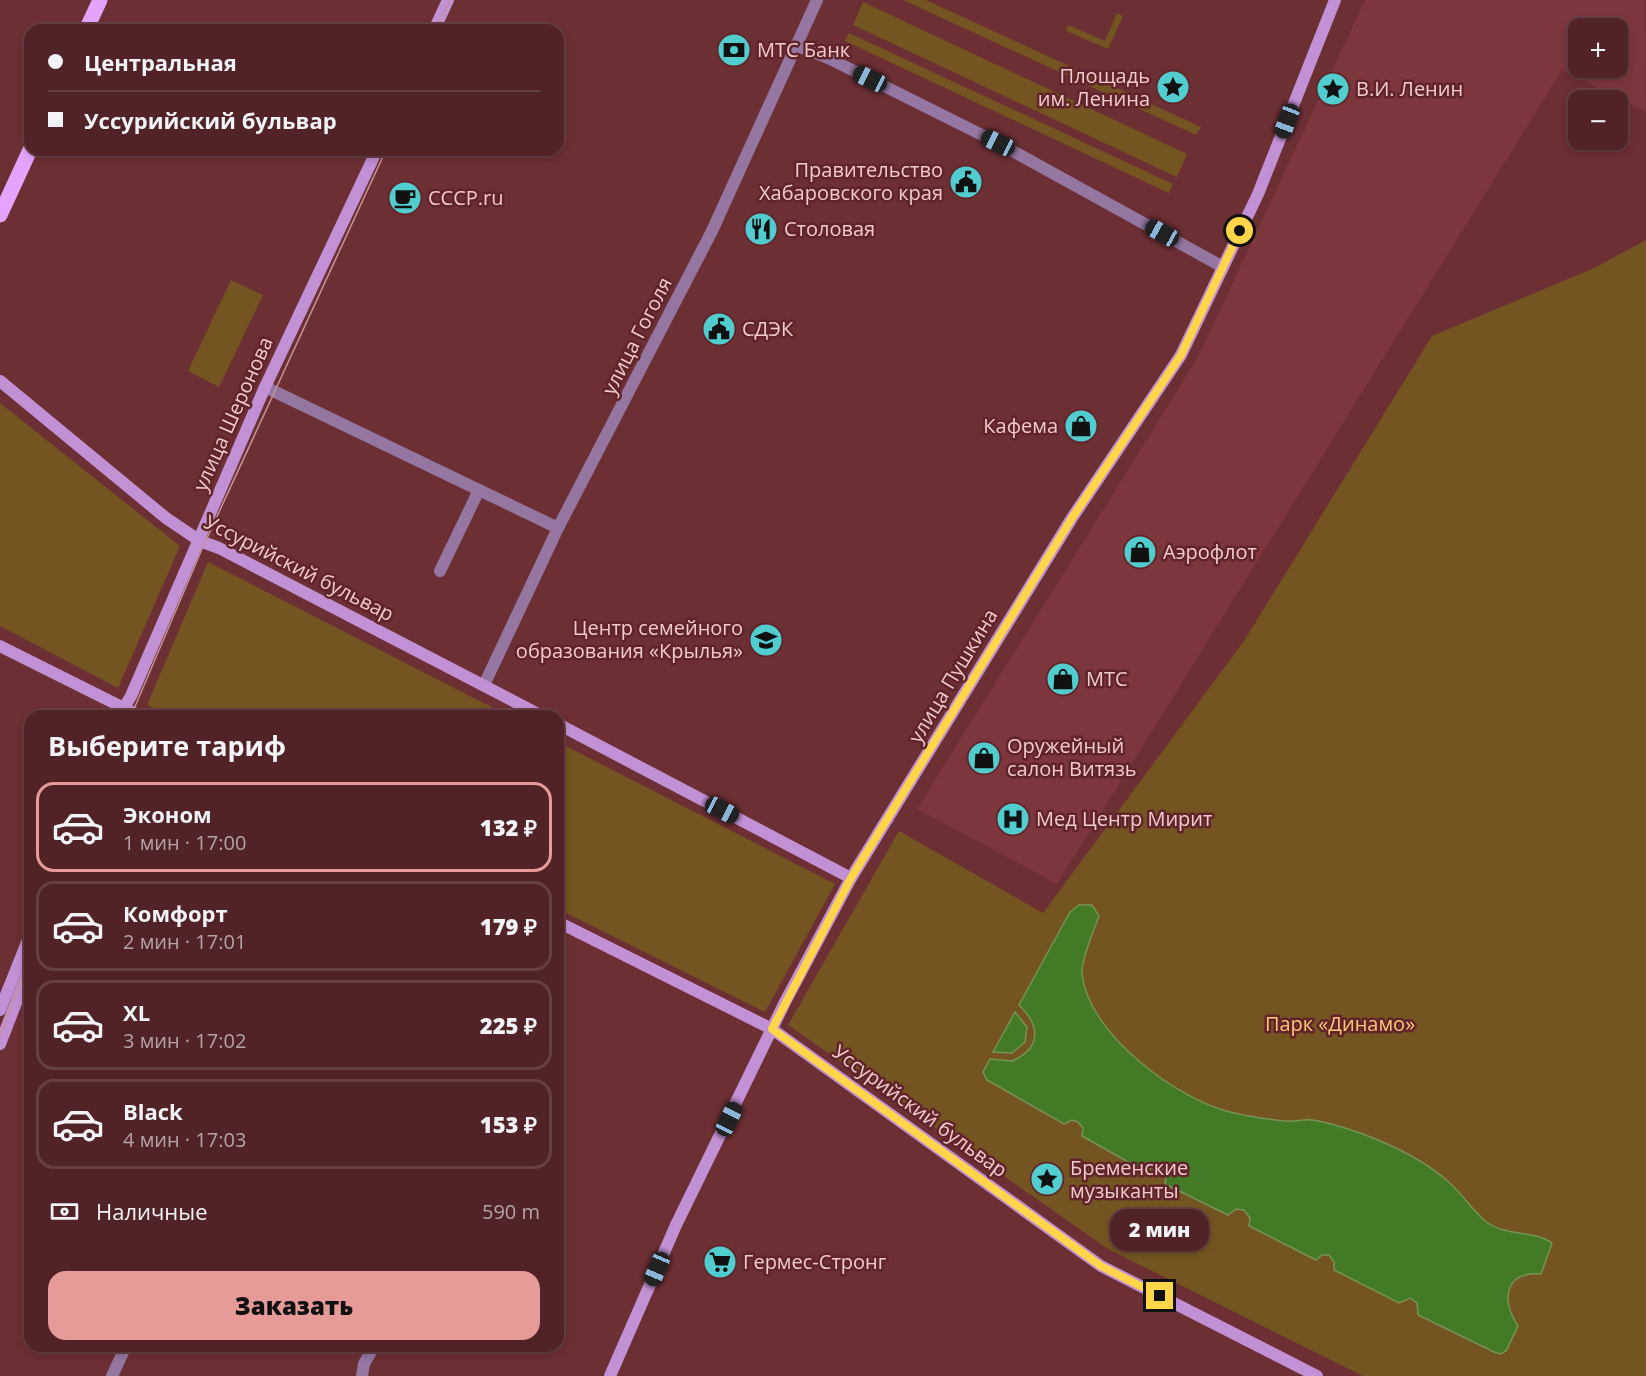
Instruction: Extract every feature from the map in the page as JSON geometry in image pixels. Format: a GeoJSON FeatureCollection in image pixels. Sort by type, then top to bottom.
{"type":"FeatureCollection","features":[{"type":"Feature","properties":{"kind":"main road"},"geometry":{"type":"LineString","coordinates":[[89,24],[100,0]]}},
{"type":"Feature","properties":{"kind":"main road"},"geometry":{"type":"LineString","coordinates":[[0,215],[27,156]]}},
{"type":"Feature","properties":{"kind":"street"},"geometry":{"type":"LineString","coordinates":[[437,24],[448,0]]}},
{"type":"Feature","properties":{"kind":"street","name":"улица Гоголя"},"geometry":{"type":"LineString","coordinates":[[484,685],[558,528],[671,314],[817,0]]}},
{"type":"Feature","properties":{"kind":"street","name":"улица Пушкина"},"geometry":{"type":"LineString","coordinates":[[610,1376],[676,1225],[772,1029],[851,878],[1072,518],[1181,355],[1258,194],[1335,0]]}},
{"type":"Feature","properties":{"kind":"street"},"geometry":{"type":"LineString","coordinates":[[797,46],[828,58],[998,143],[1223,267]]}},
{"type":"Feature","properties":{"kind":"street","name":"улица Шеронова"},"geometry":{"type":"LineString","coordinates":[[128,710],[130,696],[265,387],[374,156]]}},
{"type":"Feature","properties":{"kind":"street","name":"Уссурийский бульвар"},"geometry":{"type":"LineString","coordinates":[[0,381],[166,518],[199,540],[531,710]]}},
{"type":"Feature","properties":{"kind":"street"},"geometry":{"type":"LineString","coordinates":[[265,387],[558,528]]}},
{"type":"Feature","properties":{"kind":"street"},"geometry":{"type":"LineString","coordinates":[[440,571],[479,490]]}},
{"type":"Feature","properties":{"kind":"street"},"geometry":{"type":"LineString","coordinates":[[0,646],[122,710]]}},
{"type":"Feature","properties":{"kind":"street"},"geometry":{"type":"LineString","coordinates":[[564,727],[851,878]]}},
{"type":"Feature","properties":{"kind":"street","name":"Уссурийский бульвар"},"geometry":{"type":"LineString","coordinates":[[564,925],[772,1029],[1101,1266],[1317,1376]]}},
{"type":"Feature","properties":{"kind":"street"},"geometry":{"type":"LineString","coordinates":[[0,1010],[24,950]]}},
{"type":"Feature","properties":{"kind":"street"},"geometry":{"type":"LineString","coordinates":[[0,1044],[24,982]]}},
{"type":"Feature","properties":{"kind":"street"},"geometry":{"type":"LineString","coordinates":[[112,1376],[123,1352]]}},
{"type":"Feature","properties":{"kind":"street"},"geometry":{"type":"LineString","coordinates":[[362,1376],[364,1364],[371,1352]]}},
{"type":"Feature","properties":{"kind":"shaded area"},"geometry":{"type":"Polygon","coordinates":[[[1365,0],[1645,0],[1646,112],[1628,103],[1628,90],[1602,90],[1578,78],[1628,78],[1628,18],[1568,18],[1568,73],[1562,70],[1057,884],[917,809],[1197,359],[1365,0]]]}},
{"type":"Feature","properties":{"kind":"shaded area"},"geometry":{"type":"Polygon","coordinates":[[[1079,905],[1092,905],[1099,916],[1082,967],[1087,995],[1099,1017],[1116,1039],[1158,1076],[1205,1103],[1226,1111],[1278,1120],[1318,1121],[1348,1129],[1384,1143],[1419,1160],[1441,1175],[1488,1223],[1504,1230],[1546,1239],[1552,1243],[1541,1274],[1519,1277],[1509,1290],[1509,1307],[1518,1326],[1506,1351],[1501,1354],[1494,1352],[1418,1315],[1417,1303],[1410,1298],[1399,1303],[1334,1270],[1334,1262],[1329,1255],[1322,1255],[1316,1260],[1249,1226],[1250,1218],[1244,1210],[1236,1209],[1228,1215],[1165,1184],[1166,1176],[1161,1168],[1152,1167],[1146,1172],[1082,1136],[1083,1128],[1078,1122],[1072,1120],[1064,1124],[987,1080],[983,1072],[990,1059],[1012,1061],[1029,1050],[1033,1043],[1034,1028],[1031,1020],[1019,1005],[1070,912],[1079,905]]]}},
{"type":"Feature","properties":{"kind":"shaded area"},"geometry":{"type":"Polygon","coordinates":[[[1015,1012],[1027,1027],[1025,1042],[1012,1053],[993,1052],[1015,1012]]]}},
{"type":"Feature","properties":{"kind":"green space"},"geometry":{"type":"Polygon","coordinates":[[[903,0],[926,0],[1201,127],[1196,135],[903,0]]]}},
{"type":"Feature","properties":{"kind":"green space"},"geometry":{"type":"Polygon","coordinates":[[[863,2],[1187,154],[1177,177],[853,25],[863,2]]]}},
{"type":"Feature","properties":{"kind":"green space"},"geometry":{"type":"Polygon","coordinates":[[[1117,13],[1123,16],[1108,49],[1066,31],[1068,25],[1105,41],[1117,13]]]}},
{"type":"Feature","properties":{"kind":"green space"},"geometry":{"type":"Polygon","coordinates":[[[849,33],[1173,184],[1169,193],[845,41],[849,33]]]}},
{"type":"Feature","properties":{"kind":"green space","name":"Парк «Динамо»"},"geometry":{"type":"Polygon","coordinates":[[[1646,240],[1646,1376],[1363,1376],[1108,1249],[788,1025],[899,831],[1043,913],[1244,641],[1432,336],[1594,268],[1646,240]]]}},
{"type":"Feature","properties":{"kind":"green space"},"geometry":{"type":"Polygon","coordinates":[[[231,280],[263,295],[219,387],[188,371],[231,280]]]}},
{"type":"Feature","properties":{"kind":"green space"},"geometry":{"type":"Polygon","coordinates":[[[0,403],[180,546],[118,688],[0,626],[0,403]]]}},
{"type":"Feature","properties":{"kind":"green space"},"geometry":{"type":"Polygon","coordinates":[[[208,562],[497,710],[157,710],[147,705],[208,562]]]}},
{"type":"Feature","properties":{"kind":"green space"},"geometry":{"type":"Polygon","coordinates":[[[564,745],[835,884],[765,1012],[564,912],[564,745]]]}},
{"type":"Feature","properties":{"kind":"tram line"},"geometry":{"type":"LineString","coordinates":[[439,24],[450,0]]}},
{"type":"Feature","properties":{"kind":"tram line"},"geometry":{"type":"LineString","coordinates":[[134,710],[202,549],[383,156]]}},
{"type":"Feature","properties":{"kind":"tram line"},"geometry":{"type":"LineString","coordinates":[[0,1035],[24,973]]}},
{"type":"Feature","properties":{"kind":"place","name":"МТС Банк"},"geometry":{"type":"Point","coordinates":[734,50]}},
{"type":"Feature","properties":{"kind":"place","name":"Площадь им. Ленина"},"geometry":{"type":"Point","coordinates":[1173,87]}},
{"type":"Feature","properties":{"kind":"place","name":"В.И. Ленин"},"geometry":{"type":"Point","coordinates":[1333,89]}},
{"type":"Feature","properties":{"kind":"place","name":"Правительство Хабаровского края"},"geometry":{"type":"Point","coordinates":[966,182]}},
{"type":"Feature","properties":{"kind":"place","name":"СССР.ru"},"geometry":{"type":"Point","coordinates":[405,198]}},
{"type":"Feature","properties":{"kind":"place","name":"Столовая"},"geometry":{"type":"Point","coordinates":[761,229]}},
{"type":"Feature","properties":{"kind":"place","name":"СДЭК"},"geometry":{"type":"Point","coordinates":[719,329]}},
{"type":"Feature","properties":{"kind":"place","name":"Кафема"},"geometry":{"type":"Point","coordinates":[1081,426]}},
{"type":"Feature","properties":{"kind":"place","name":"Аэрофлот"},"geometry":{"type":"Point","coordinates":[1140,552]}},
{"type":"Feature","properties":{"kind":"place","name":"Центр семейного образования «Крылья»"},"geometry":{"type":"Point","coordinates":[766,640]}},
{"type":"Feature","properties":{"kind":"place","name":"МТС"},"geometry":{"type":"Point","coordinates":[1063,679]}},
{"type":"Feature","properties":{"kind":"place","name":"Оружейный салон Витязь"},"geometry":{"type":"Point","coordinates":[984,758]}},
{"type":"Feature","properties":{"kind":"place","name":"Мед Центр Мирит"},"geometry":{"type":"Point","coordinates":[1013,819]}},
{"type":"Feature","properties":{"kind":"place","name":"Бременские музыканты"},"geometry":{"type":"Point","coordinates":[1047,1179]}},
{"type":"Feature","properties":{"kind":"place","name":"Гермес-Стронг"},"geometry":{"type":"Point","coordinates":[720,1262]}},
{"type":"Feature","properties":{"kind":"route"},"geometry":{"type":"LineString","coordinates":[[1160,1296],[1101,1266],[772,1029],[851,878],[1072,518],[1181,355],[1240,231]]}}]}
